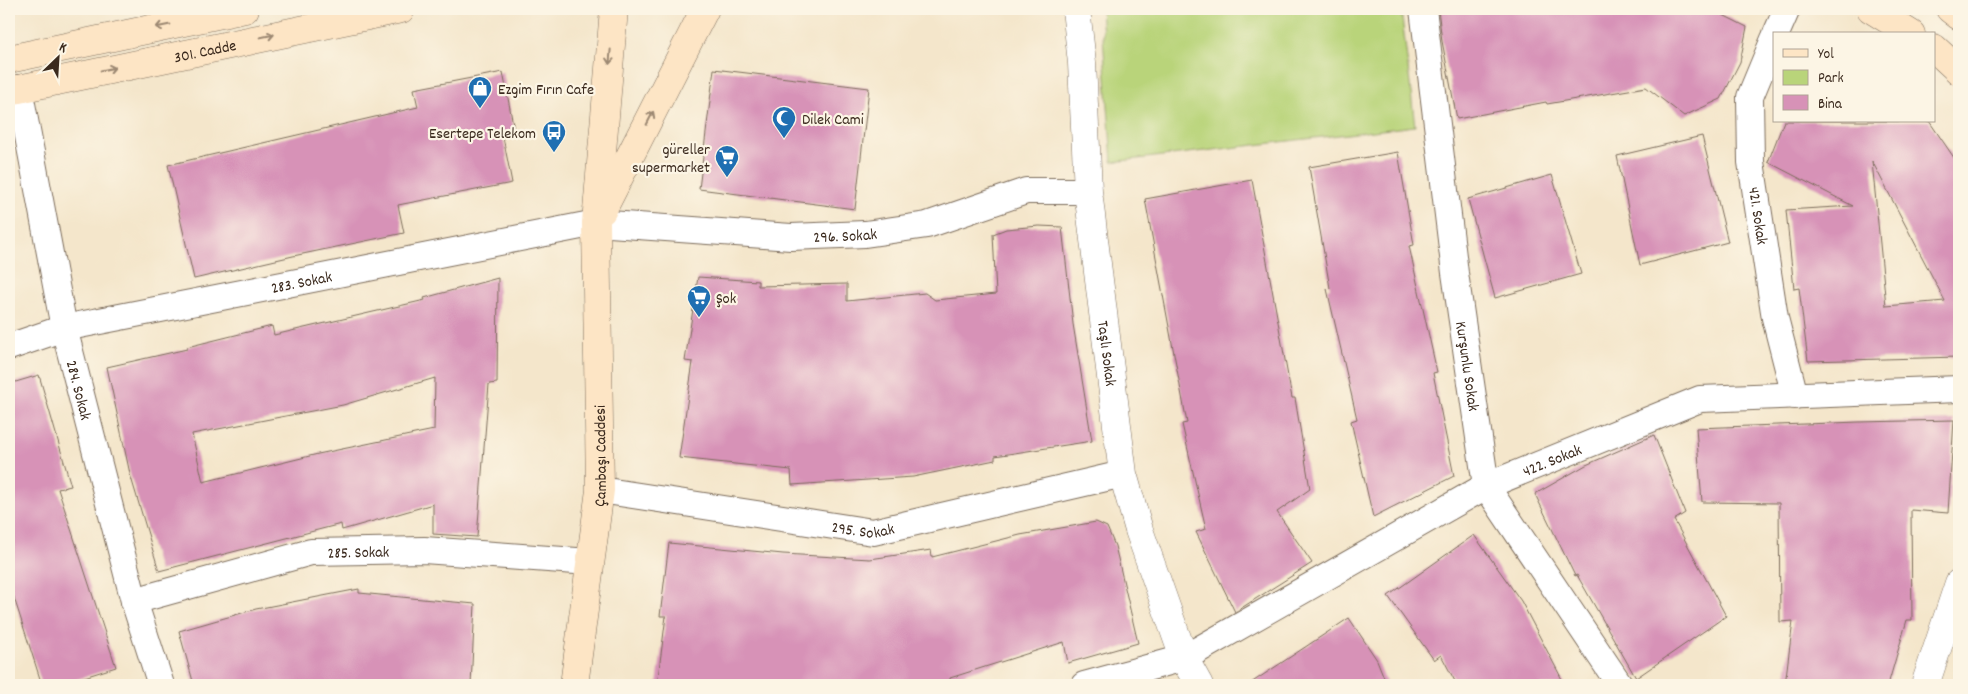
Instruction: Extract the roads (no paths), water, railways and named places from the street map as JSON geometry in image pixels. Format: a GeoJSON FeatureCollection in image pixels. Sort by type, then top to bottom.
{"type":"FeatureCollection","features":[{"type":"Feature","properties":{"kind":"main road","name":"301. Cadde"},"geometry":{"type":"LineString","coordinates":[[9,59],[245,9]]}},
{"type":"Feature","properties":{"kind":"main road","name":"Çambaşı Caddesi"},"geometry":{"type":"LineString","coordinates":[[574,685],[600,490],[596,224],[614,9]]}},
{"type":"Feature","properties":{"kind":"main road","name":"Çambaşı Caddesi"},"geometry":{"type":"LineString","coordinates":[[596,224],[705,9]]}},
{"type":"Feature","properties":{"kind":"main road"},"geometry":{"type":"LineString","coordinates":[[1950,9],[1959,16]]}},
{"type":"Feature","properties":{"kind":"main road","name":"301. Cadde"},"geometry":{"type":"LineString","coordinates":[[14,89],[390,10]]}},
{"type":"Feature","properties":{"kind":"main road"},"geometry":{"type":"LineString","coordinates":[[1936,50],[1959,71]]}},
{"type":"Feature","properties":{"kind":"street","name":"Taşlı Sokak"},"geometry":{"type":"LineString","coordinates":[[1076,9],[1083,72],[1088,192],[1123,474],[1139,530],[1184,658],[1199,685]]}},
{"type":"Feature","properties":{"kind":"street","name":"Kurşunlu Sokak"},"geometry":{"type":"LineString","coordinates":[[1423,9],[1455,273],[1486,486],[1620,685]]}},
{"type":"Feature","properties":{"kind":"street"},"geometry":{"type":"LineString","coordinates":[[1777,32],[1787,9]]}},
{"type":"Feature","properties":{"kind":"street","name":"421. Sokak"},"geometry":{"type":"LineString","coordinates":[[1773,41],[1750,97],[1751,162],[1775,318],[1795,396]]}},
{"type":"Feature","properties":{"kind":"street","name":"284. Sokak"},"geometry":{"type":"LineString","coordinates":[[14,89],[64,328],[134,601],[161,685]]}},
{"type":"Feature","properties":{"kind":"street","name":"296. Sokak"},"geometry":{"type":"LineString","coordinates":[[596,224],[790,237],[865,234],[928,225],[1026,191],[1088,192]]}},
{"type":"Feature","properties":{"kind":"street","name":"283. Sokak"},"geometry":{"type":"LineString","coordinates":[[9,348],[64,328],[596,224]]}},
{"type":"Feature","properties":{"kind":"street","name":"422. Sokak"},"geometry":{"type":"LineString","coordinates":[[1084,685],[1184,658],[1486,486],[1700,399],[1959,389]]}},
{"type":"Feature","properties":{"kind":"street","name":"295. Sokak"},"geometry":{"type":"LineString","coordinates":[[600,490],[873,532],[1123,474]]}},
{"type":"Feature","properties":{"kind":"street","name":"285. Sokak"},"geometry":{"type":"LineString","coordinates":[[134,601],[311,552],[424,550],[590,562]]}},
{"type":"Feature","properties":{"kind":"street"},"geometry":{"type":"LineString","coordinates":[[1925,685],[1959,584]]}},
{"type":"Feature","properties":{"kind":"place","name":"Ezgim Fırın Cafe"},"geometry":{"type":"Point","coordinates":[480,109]}},
{"type":"Feature","properties":{"kind":"place","name":"Dilek Cami"},"geometry":{"type":"Point","coordinates":[784,139]}},
{"type":"Feature","properties":{"kind":"place","name":"Esertepe Telekom"},"geometry":{"type":"Point","coordinates":[554,153]}},
{"type":"Feature","properties":{"kind":"place","name":"güreller supermarket"},"geometry":{"type":"Point","coordinates":[727,178]}},
{"type":"Feature","properties":{"kind":"place","name":"Şok"},"geometry":{"type":"Point","coordinates":[699,318]}}]}
